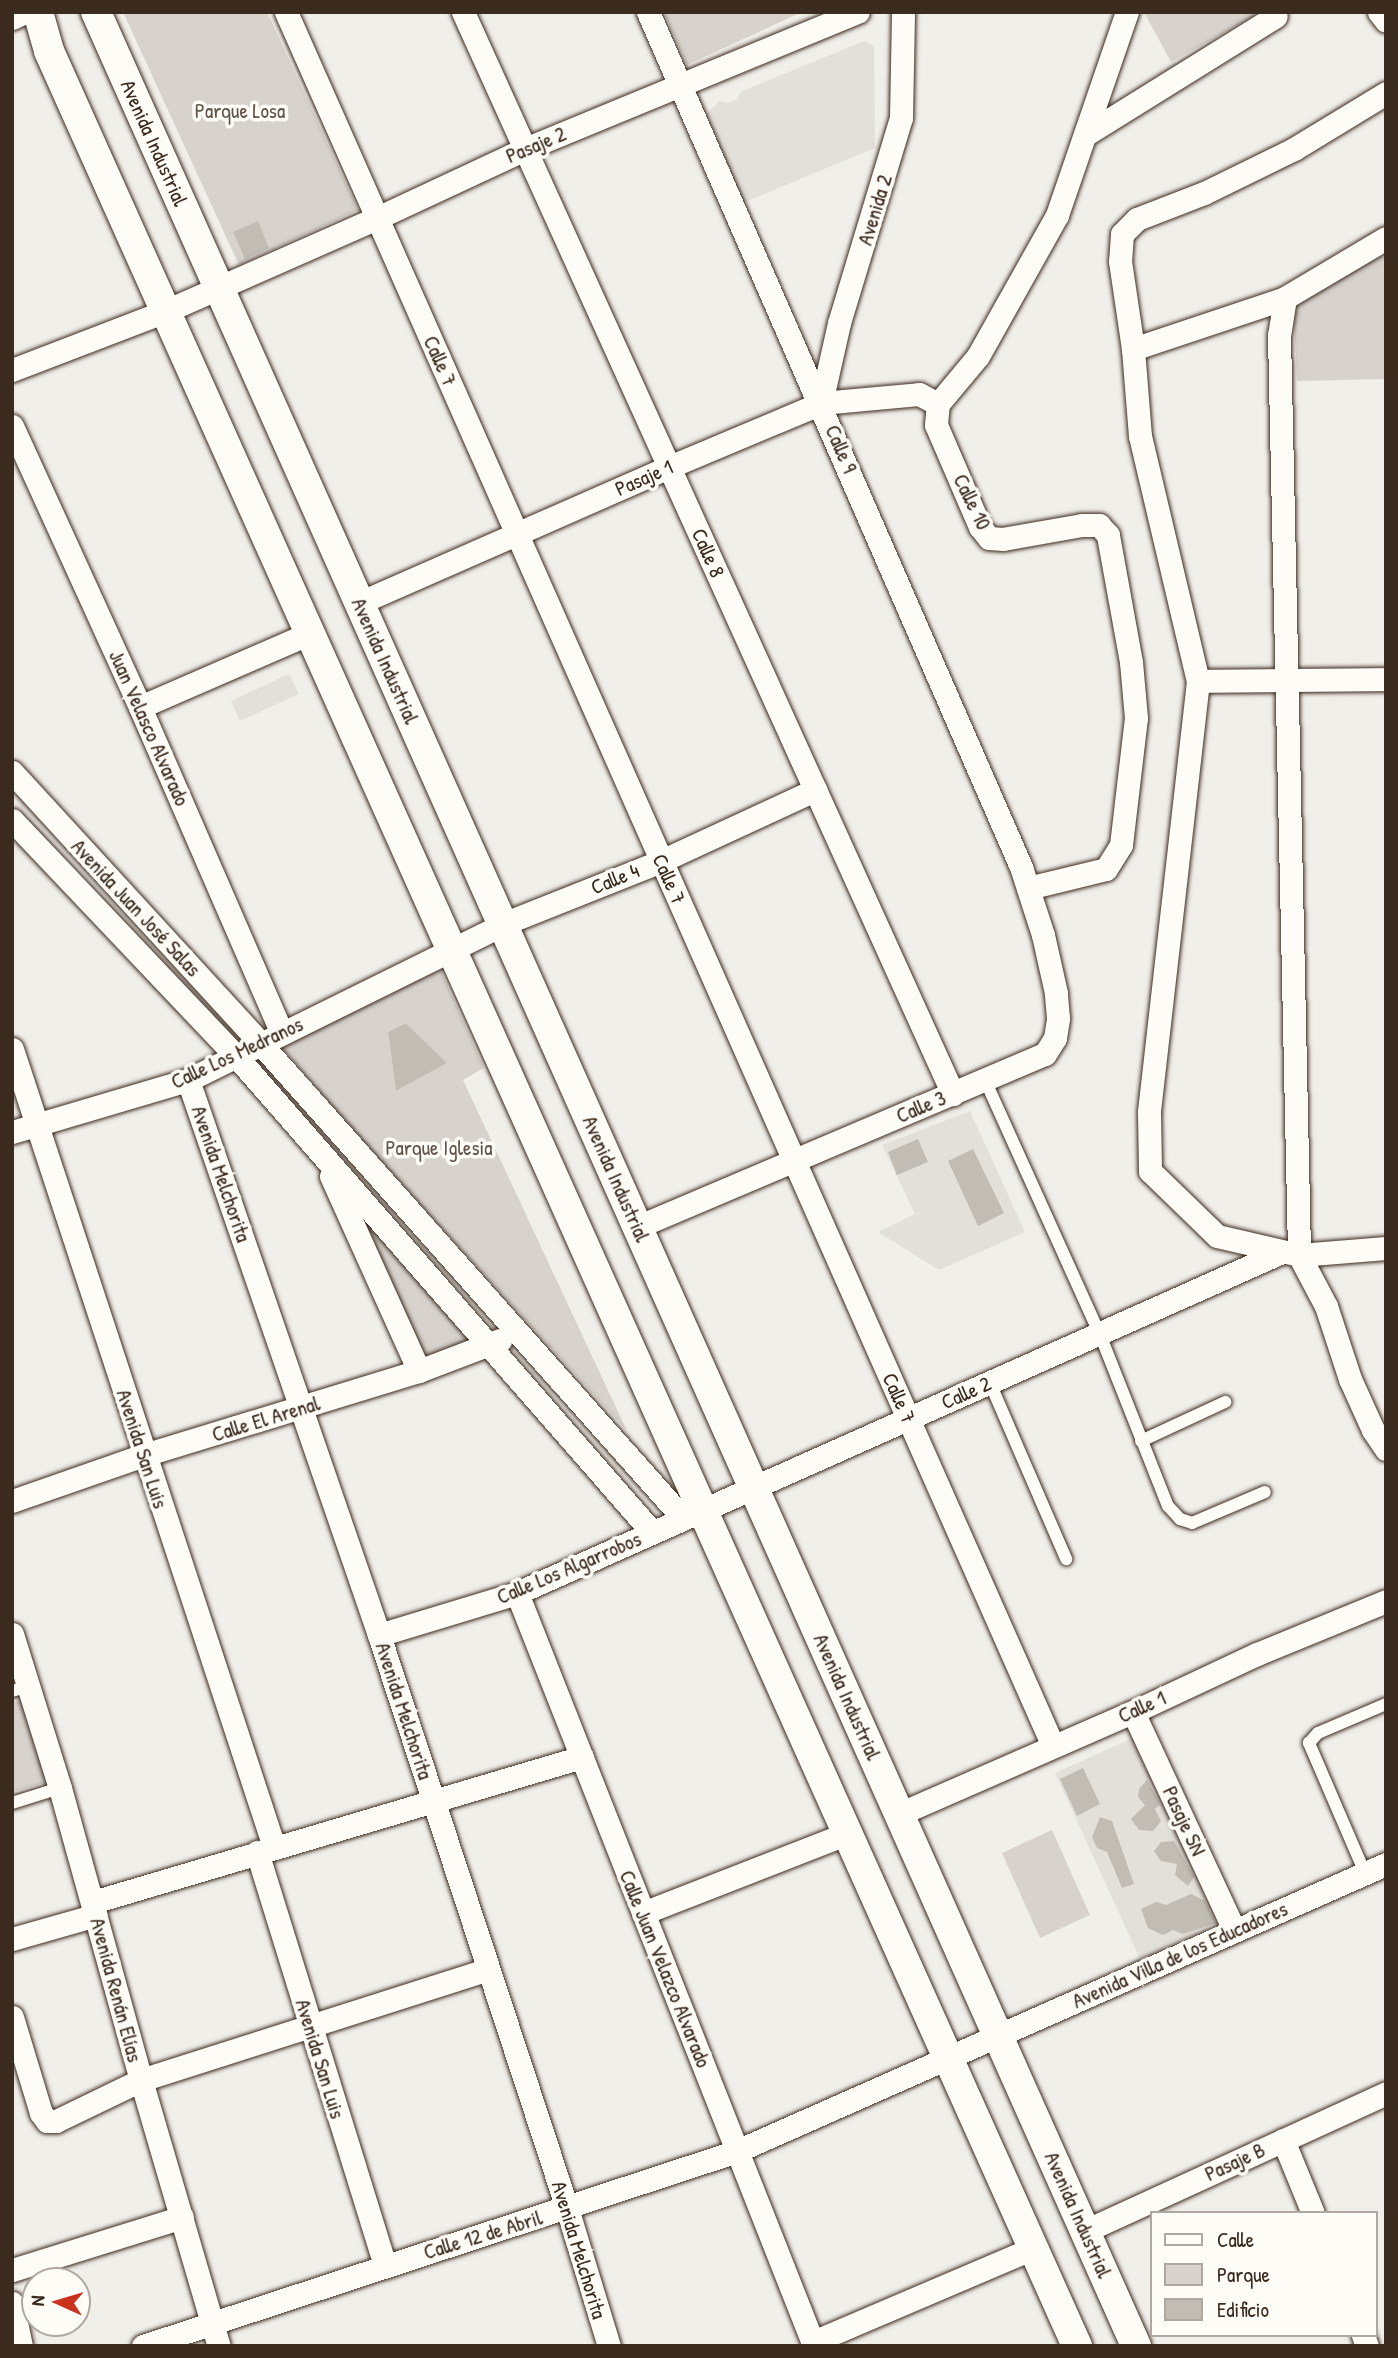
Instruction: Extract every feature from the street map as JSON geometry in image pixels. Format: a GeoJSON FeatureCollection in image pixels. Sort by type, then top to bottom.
{"type":"FeatureCollection","features":[{"type":"Feature","properties":{"kind":"street"},"geometry":{"type":"LineString","coordinates":[[12,18],[25,12]]}},
{"type":"Feature","properties":{"kind":"street","name":"Avenida Industrial"},"geometry":{"type":"LineString","coordinates":[[38,12],[49,51],[452,949],[693,1514],[848,1833],[1085,2231],[1136,2346]]}},
{"type":"Feature","properties":{"kind":"street","name":"Avenida Industrial"},"geometry":{"type":"LineString","coordinates":[[96,12],[899,1814],[1033,2248],[1077,2346]]}},
{"type":"Feature","properties":{"kind":"street","name":"Calle 7"},"geometry":{"type":"LineString","coordinates":[[286,12],[1053,1746]]}},
{"type":"Feature","properties":{"kind":"street","name":"Calle 8"},"geometry":{"type":"LineString","coordinates":[[463,12],[953,1094]]}},
{"type":"Feature","properties":{"kind":"street","name":"Calle 9"},"geometry":{"type":"LineString","coordinates":[[648,12],[821,403],[1028,888]]}},
{"type":"Feature","properties":{"kind":"street","name":"Pasaje 2"},"geometry":{"type":"LineString","coordinates":[[12,370],[166,311],[525,149],[859,12]]}},
{"type":"Feature","properties":{"kind":"street","name":"Avenida 2"},"geometry":{"type":"LineString","coordinates":[[821,403],[839,323],[901,118],[903,12]]}},
{"type":"Feature","properties":{"kind":"street"},"geometry":{"type":"LineString","coordinates":[[938,404],[978,356],[1051,226],[1088,133],[1127,12]]}},
{"type":"Feature","properties":{"kind":"street"},"geometry":{"type":"LineString","coordinates":[[1380,12],[1386,21]]}},
{"type":"Feature","properties":{"kind":"street"},"geometry":{"type":"LineString","coordinates":[[1088,133],[1276,16]]}},
{"type":"Feature","properties":{"kind":"street"},"geometry":{"type":"LineString","coordinates":[[1386,93],[1283,154],[1205,193],[1137,219],[1122,234],[1121,261],[1133,349],[1140,436],[1198,681],[1149,1112],[1150,1171],[1217,1236],[1291,1254],[1386,1248]]}},
{"type":"Feature","properties":{"kind":"street"},"geometry":{"type":"LineString","coordinates":[[1133,349],[1285,298],[1386,238]]}},
{"type":"Feature","properties":{"kind":"street"},"geometry":{"type":"LineString","coordinates":[[1285,298],[1279,335],[1286,680],[1291,1254],[1326,1306],[1355,1389],[1386,1449]]}},
{"type":"Feature","properties":{"kind":"street","name":"Pasaje 1"},"geometry":{"type":"LineString","coordinates":[[359,603],[821,403],[919,394],[938,404]]}},
{"type":"Feature","properties":{"kind":"street","name":"Calle 10"},"geometry":{"type":"LineString","coordinates":[[938,404],[936,425],[980,527],[989,538],[1003,539],[1099,525],[1108,535],[1131,662],[1136,718],[1121,845],[1106,869],[1028,888]]}},
{"type":"Feature","properties":{"kind":"street","name":"Juan Velasco Alvarado"},"geometry":{"type":"LineString","coordinates":[[12,426],[141,707],[281,1032]]}},
{"type":"Feature","properties":{"kind":"street"},"geometry":{"type":"LineString","coordinates":[[141,707],[310,633]]}},
{"type":"Feature","properties":{"kind":"street"},"geometry":{"type":"LineString","coordinates":[[1198,681],[1386,679]]}},
{"type":"Feature","properties":{"kind":"street","name":"Avenida Juan José Salas"},"geometry":{"type":"LineString","coordinates":[[12,772],[260,1043],[519,1333],[693,1514]]}},
{"type":"Feature","properties":{"kind":"street","name":"Calle 4"},"geometry":{"type":"LineString","coordinates":[[452,949],[503,924],[661,860],[815,790]]}},
{"type":"Feature","properties":{"kind":"street","name":"Avenida Juan José Salas"},"geometry":{"type":"LineString","coordinates":[[12,820],[236,1056],[652,1532]]}},
{"type":"Feature","properties":{"kind":"street"},"geometry":{"type":"LineString","coordinates":[[72,884],[94,862]]}},
{"type":"Feature","properties":{"kind":"street","name":"Calle 3"},"geometry":{"type":"LineString","coordinates":[[638,1227],[1045,1055],[1055,1038],[1056,993],[1043,935],[1028,888]]}},
{"type":"Feature","properties":{"kind":"street","name":"Calle Los Medranos"},"geometry":{"type":"LineString","coordinates":[[12,1132],[188,1080],[452,949]]}},
{"type":"Feature","properties":{"kind":"street","name":"Avenida San Luis"},"geometry":{"type":"LineString","coordinates":[[12,1049],[144,1455],[265,1850],[309,2027],[386,2266]]}},
{"type":"Feature","properties":{"kind":"street","name":"Avenida Melchorita"},"geometry":{"type":"LineString","coordinates":[[188,1080],[379,1635],[568,2208],[609,2346]]}},
{"type":"Feature","properties":{"kind":"street"},"geometry":{"type":"LineString","coordinates":[[320,1152],[419,1371]]}},
{"type":"Feature","properties":{"kind":"street","name":"Calle 2"},"geometry":{"type":"LineString","coordinates":[[754,1487],[1098,1332],[1291,1254]]}},
{"type":"Feature","properties":{"kind":"street","name":"Calle El Arenal"},"geometry":{"type":"LineString","coordinates":[[12,1501],[144,1455],[419,1371],[519,1333]]}},
{"type":"Feature","properties":{"kind":"street","name":"Calle Los Algarrobos"},"geometry":{"type":"LineString","coordinates":[[379,1635],[517,1592],[754,1487]]}},
{"type":"Feature","properties":{"kind":"street","name":"Calle Juan Velazco Alvarado"},"geometry":{"type":"LineString","coordinates":[[517,1592],[813,2344]]}},
{"type":"Feature","properties":{"kind":"street","name":"Calle 1"},"geometry":{"type":"LineString","coordinates":[[899,1814],[1133,1712],[1257,1654],[1386,1601]]}},
{"type":"Feature","properties":{"kind":"street","name":"Avenida Renán Elías"},"geometry":{"type":"LineString","coordinates":[[12,1634],[21,1688],[60,1788],[141,2080],[219,2346]]}},
{"type":"Feature","properties":{"kind":"street","name":"Pasaje SN"},"geometry":{"type":"LineString","coordinates":[[1133,1712],[1234,1930]]}},
{"type":"Feature","properties":{"kind":"street"},"geometry":{"type":"LineString","coordinates":[[12,1939],[265,1850],[582,1757]]}},
{"type":"Feature","properties":{"kind":"street"},"geometry":{"type":"LineString","coordinates":[[643,1913],[848,1833]]}},
{"type":"Feature","properties":{"kind":"street","name":"Avenida Villa de los Educadores"},"geometry":{"type":"LineString","coordinates":[[973,2047],[1375,1868]]}},
{"type":"Feature","properties":{"kind":"street"},"geometry":{"type":"LineString","coordinates":[[12,2017],[16,2044],[41,2113],[47,2121],[56,2121],[141,2080],[488,1969]]}},
{"type":"Feature","properties":{"kind":"street","name":"Calle 12 de Abril"},"geometry":{"type":"LineString","coordinates":[[143,2346],[737,2151],[973,2047]]}},
{"type":"Feature","properties":{"kind":"street","name":"Pasaje B"},"geometry":{"type":"LineString","coordinates":[[1085,2231],[1386,2093]]}},
{"type":"Feature","properties":{"kind":"street"},"geometry":{"type":"LineString","coordinates":[[1283,2140],[1312,2211]]}},
{"type":"Feature","properties":{"kind":"street"},"geometry":{"type":"LineString","coordinates":[[12,2270],[181,2217]]}},
{"type":"Feature","properties":{"kind":"street"},"geometry":{"type":"LineString","coordinates":[[813,2344],[1033,2248]]}},
{"type":"Feature","properties":{"kind":"street"},"geometry":{"type":"LineString","coordinates":[[12,2303],[21,2346]]}},
{"type":"Feature","properties":{"kind":"lane"},"geometry":{"type":"LineString","coordinates":[[985,1080],[1098,1332],[1168,1506],[1180,1519],[1192,1523],[1265,1492]]}},
{"type":"Feature","properties":{"kind":"lane"},"geometry":{"type":"LineString","coordinates":[[990,1382],[1066,1559]]}},
{"type":"Feature","properties":{"kind":"lane"},"geometry":{"type":"LineString","coordinates":[[1141,1441],[1225,1402]]}},
{"type":"Feature","properties":{"kind":"lane"},"geometry":{"type":"LineString","coordinates":[[1375,1868],[1309,1743],[1310,1738],[1318,1733],[1386,1704]]}},
{"type":"Feature","properties":{"kind":"lane"},"geometry":{"type":"LineString","coordinates":[[12,1803],[60,1788]]}},
{"type":"Feature","properties":{"kind":"shaded area"},"geometry":{"type":"Polygon","coordinates":[[[864,41],[874,46],[875,148],[743,203],[707,114],[719,101],[728,103],[738,99],[740,92],[864,41]]]}},
{"type":"Feature","properties":{"kind":"shaded area"},"geometry":{"type":"Polygon","coordinates":[[[289,674],[299,694],[240,721],[231,701],[289,674]]]}},
{"type":"Feature","properties":{"kind":"shaded area"},"geometry":{"type":"Polygon","coordinates":[[[970,1111],[1025,1232],[939,1270],[878,1232],[915,1214],[882,1145],[970,1111]]]}},
{"type":"Feature","properties":{"kind":"shaded area"},"geometry":{"type":"Polygon","coordinates":[[[1144,1733],[1227,1919],[1140,1959],[1055,1773],[1144,1733]]]}},
{"type":"Feature","properties":{"kind":"green space","name":"Parque Losa"},"geometry":{"type":"Polygon","coordinates":[[[123,12],[267,12],[358,210],[239,265],[123,12]]]}},
{"type":"Feature","properties":{"kind":"green space"},"geometry":{"type":"Polygon","coordinates":[[[664,12],[802,12],[687,65],[664,12]]]}},
{"type":"Feature","properties":{"kind":"green space"},"geometry":{"type":"Polygon","coordinates":[[[1144,12],[1252,12],[1254,16],[1171,62],[1144,12]]]}},
{"type":"Feature","properties":{"kind":"green space"},"geometry":{"type":"Polygon","coordinates":[[[1377,255],[1386,258],[1386,379],[1297,381],[1293,299],[1377,255]]]}},
{"type":"Feature","properties":{"kind":"green space","name":"Parque Iglesia"},"geometry":{"type":"Polygon","coordinates":[[[440,969],[484,1068],[463,1080],[627,1431],[355,1132],[282,1047],[440,969]],[[406,1023],[388,1032],[396,1091],[447,1063],[406,1023]]]}},
{"type":"Feature","properties":{"kind":"green space"},"geometry":{"type":"Polygon","coordinates":[[[341,1182],[478,1342],[427,1364],[341,1182]]]}},
{"type":"Feature","properties":{"kind":"green space"},"geometry":{"type":"Polygon","coordinates":[[[26,1698],[51,1781],[12,1792],[12,1703],[26,1698]]]}},
{"type":"Feature","properties":{"kind":"green space"},"geometry":{"type":"Polygon","coordinates":[[[1052,1830],[1090,1915],[1040,1938],[1002,1853],[1052,1830]]]}},
{"type":"Feature","properties":{"kind":"building"},"geometry":{"type":"Polygon","coordinates":[[[258,221],[269,248],[245,259],[233,232],[258,221]]]}},
{"type":"Feature","properties":{"kind":"building"},"geometry":{"type":"Polygon","coordinates":[[[406,1023],[447,1063],[396,1091],[388,1032],[406,1023]]]}},
{"type":"Feature","properties":{"kind":"building"},"geometry":{"type":"Polygon","coordinates":[[[918,1139],[928,1162],[897,1175],[888,1152],[918,1139]]]}},
{"type":"Feature","properties":{"kind":"building"},"geometry":{"type":"Polygon","coordinates":[[[973,1149],[1004,1213],[978,1226],[948,1161],[973,1149]]]}},
{"type":"Feature","properties":{"kind":"building"},"geometry":{"type":"Polygon","coordinates":[[[1083,1768],[1100,1804],[1077,1816],[1060,1779],[1083,1768]]]}},
{"type":"Feature","properties":{"kind":"building"},"geometry":{"type":"Polygon","coordinates":[[[1147,1780],[1160,1804],[1155,1809],[1161,1821],[1153,1831],[1139,1830],[1131,1819],[1145,1805],[1138,1797],[1139,1789],[1147,1780]]]}},
{"type":"Feature","properties":{"kind":"building"},"geometry":{"type":"Polygon","coordinates":[[[1100,1817],[1112,1821],[1134,1884],[1122,1888],[1107,1852],[1097,1848],[1092,1837],[1100,1817]]]}},
{"type":"Feature","properties":{"kind":"building"},"geometry":{"type":"Polygon","coordinates":[[[1174,1841],[1194,1877],[1188,1886],[1175,1875],[1177,1864],[1161,1861],[1154,1851],[1161,1842],[1174,1841]]]}},
{"type":"Feature","properties":{"kind":"building"},"geometry":{"type":"Polygon","coordinates":[[[1191,1894],[1205,1901],[1216,1923],[1183,1934],[1173,1930],[1163,1935],[1148,1928],[1141,1909],[1156,1902],[1166,1905],[1191,1894]]]}}]}
